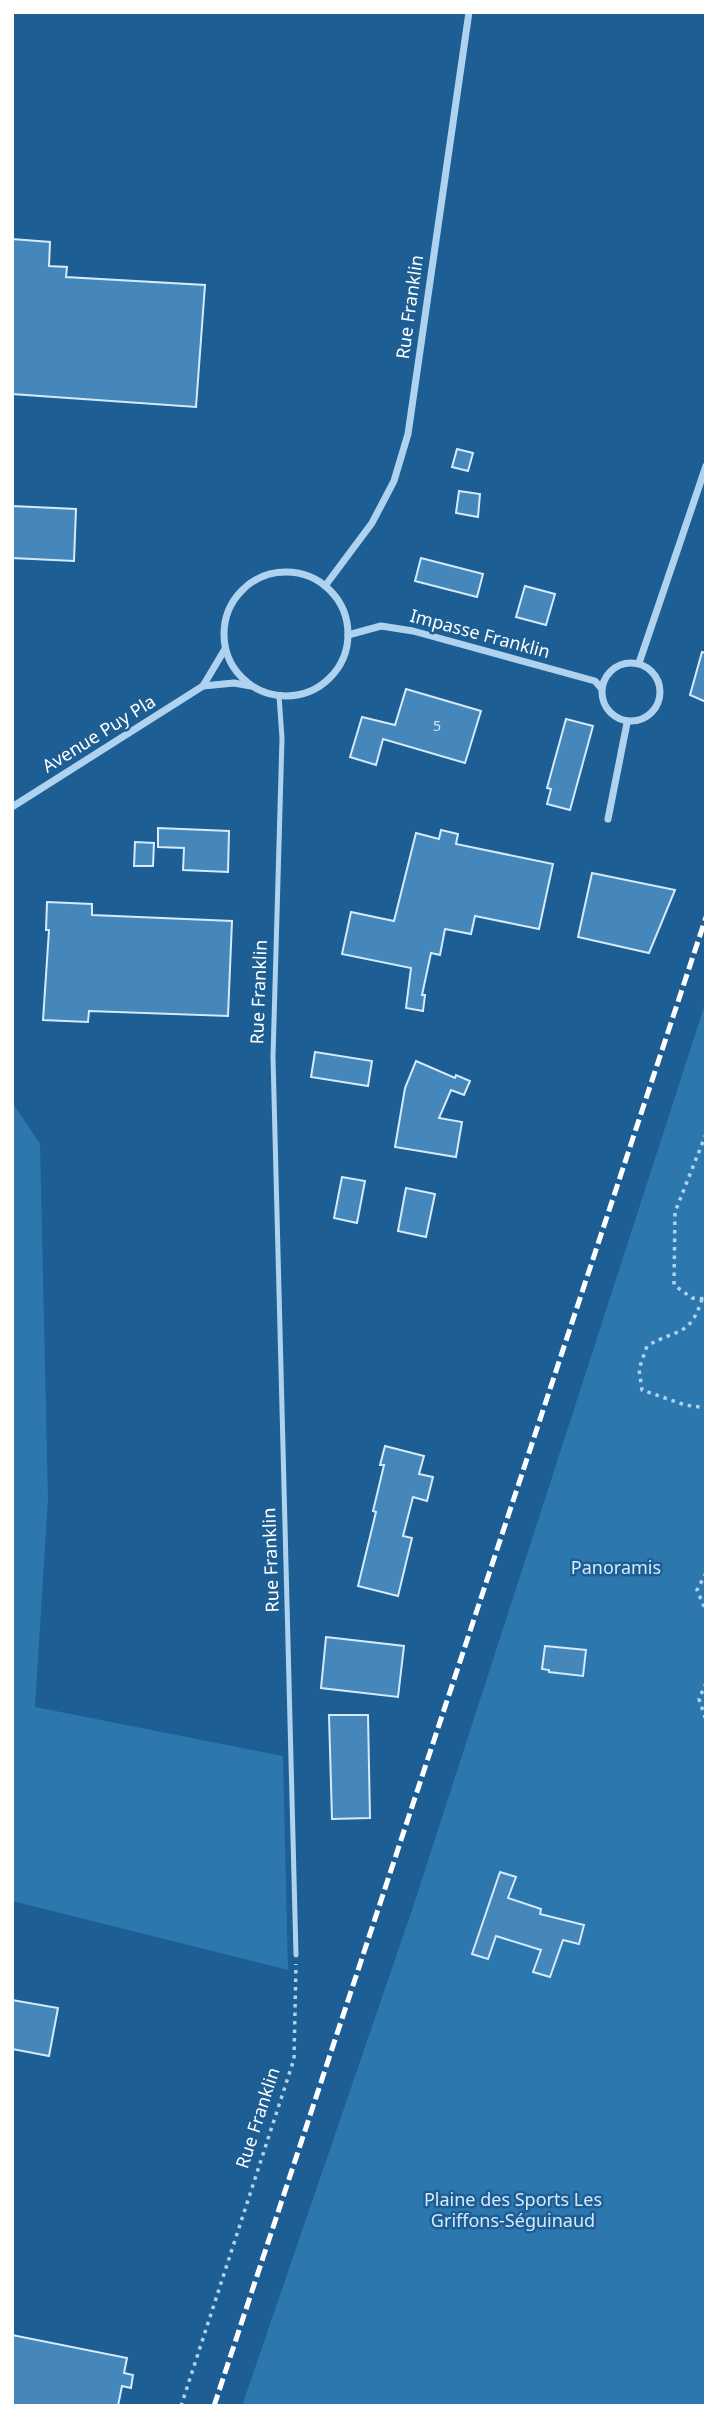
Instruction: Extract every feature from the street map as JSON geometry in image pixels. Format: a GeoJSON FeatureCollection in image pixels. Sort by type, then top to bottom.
{"type":"FeatureCollection","features":[{"type":"Feature","properties":{"kind":"street","name":"Rue Franklin"},"geometry":{"type":"LineString","coordinates":[[325,586],[372,523],[394,481],[408,434],[469,12]]}},
{"type":"Feature","properties":{"kind":"street"},"geometry":{"type":"LineString","coordinates":[[639,663],[706,466]]}},
{"type":"Feature","properties":{"kind":"street"},"geometry":{"type":"LineString","coordinates":[[289,572],[308,576],[325,586],[341,608],[348,635],[344,655],[334,674],[318,687],[299,695],[279,696],[265,693],[240,676],[225,649],[223,630],[228,611],[238,595],[252,582],[270,574],[289,572]]}},
{"type":"Feature","properties":{"kind":"street","name":"Impasse Franklin"},"geometry":{"type":"LineString","coordinates":[[348,635],[380,626],[413,631],[595,681],[601,688]]}},
{"type":"Feature","properties":{"kind":"street","name":"Avenue Puy Pla"},"geometry":{"type":"LineString","coordinates":[[203,686],[225,649]]}},
{"type":"Feature","properties":{"kind":"street"},"geometry":{"type":"LineString","coordinates":[[630,663],[639,663],[657,678],[659,705],[645,719],[627,723],[605,708],[601,688],[611,670],[630,663]]}},
{"type":"Feature","properties":{"kind":"street","name":"Avenue Puy Pla"},"geometry":{"type":"LineString","coordinates":[[12,807],[203,686],[234,683],[252,686]]}},
{"type":"Feature","properties":{"kind":"street"},"geometry":{"type":"LineString","coordinates":[[608,819],[627,723]]}},
{"type":"Feature","properties":{"kind":"lane","name":"Rue Franklin"},"geometry":{"type":"LineString","coordinates":[[279,696],[282,738],[274,1084],[296,1955]]}},
{"type":"Feature","properties":{"kind":"path"},"geometry":{"type":"LineString","coordinates":[[706,1134],[675,1212],[674,1243],[674,1285],[692,1298],[704,1299],[696,1320],[684,1330],[667,1335],[647,1346],[639,1369],[642,1390],[685,1405],[706,1409]]}},
{"type":"Feature","properties":{"kind":"path"},"geometry":{"type":"LineString","coordinates":[[706,1573],[698,1590],[706,1611]]}},
{"type":"Feature","properties":{"kind":"path"},"geometry":{"type":"LineString","coordinates":[[706,1683],[699,1699],[706,1720]]}},
{"type":"Feature","properties":{"kind":"path","name":"Rue Franklin"},"geometry":{"type":"LineString","coordinates":[[181,2406],[293,2059],[296,1955]]}},
{"type":"Feature","properties":{"kind":"green space","name":"Plaine des Sports Les Griffons-Séguinaud"},"geometry":{"type":"Polygon","coordinates":[[[706,1001],[706,2406],[242,2406],[414,1904],[706,1001]]]}},
{"type":"Feature","properties":{"kind":"green space"},"geometry":{"type":"Polygon","coordinates":[[[12,1102],[40,1144],[48,1499],[35,1707],[283,1756],[288,1970],[12,1901],[12,1102]]]}},
{"type":"Feature","properties":{"kind":"building"},"geometry":{"type":"Polygon","coordinates":[[[12,239],[50,242],[49,266],[67,267],[66,277],[205,285],[196,407],[12,394],[12,239]]]}},
{"type":"Feature","properties":{"kind":"building"},"geometry":{"type":"Polygon","coordinates":[[[457,449],[473,453],[468,471],[452,467],[457,449]]]}},
{"type":"Feature","properties":{"kind":"building"},"geometry":{"type":"Polygon","coordinates":[[[459,491],[480,494],[478,517],[456,513],[459,491]]]}},
{"type":"Feature","properties":{"kind":"building"},"geometry":{"type":"Polygon","coordinates":[[[12,506],[76,509],[74,561],[12,558],[12,506]]]}},
{"type":"Feature","properties":{"kind":"building"},"geometry":{"type":"Polygon","coordinates":[[[421,558],[483,574],[477,597],[415,581],[421,558]]]}},
{"type":"Feature","properties":{"kind":"building"},"geometry":{"type":"Polygon","coordinates":[[[525,586],[555,594],[546,625],[516,617],[525,586]]]}},
{"type":"Feature","properties":{"kind":"building"},"geometry":{"type":"Polygon","coordinates":[[[702,652],[706,653],[706,702],[690,695],[702,652]]]}},
{"type":"Feature","properties":{"kind":"building"},"geometry":{"type":"Polygon","coordinates":[[[406,689],[481,711],[465,763],[383,739],[376,765],[350,757],[362,717],[395,725],[406,689]]]}},
{"type":"Feature","properties":{"kind":"building"},"geometry":{"type":"Polygon","coordinates":[[[566,719],[593,726],[570,810],[547,804],[551,789],[547,788],[566,719]]]}},
{"type":"Feature","properties":{"kind":"building"},"geometry":{"type":"Polygon","coordinates":[[[158,828],[229,831],[228,872],[183,870],[184,848],[158,847],[158,828]]]}},
{"type":"Feature","properties":{"kind":"building"},"geometry":{"type":"Polygon","coordinates":[[[441,830],[458,834],[456,844],[553,864],[539,929],[475,916],[471,934],[445,929],[440,955],[431,953],[422,995],[425,995],[423,1011],[406,1008],[411,968],[342,954],[351,912],[394,921],[416,833],[439,839],[441,830]]]}},
{"type":"Feature","properties":{"kind":"building"},"geometry":{"type":"Polygon","coordinates":[[[135,842],[154,843],[153,866],[134,866],[135,842]]]}},
{"type":"Feature","properties":{"kind":"building"},"geometry":{"type":"Polygon","coordinates":[[[592,873],[675,890],[649,953],[578,937],[592,873]]]}},
{"type":"Feature","properties":{"kind":"building"},"geometry":{"type":"Polygon","coordinates":[[[47,902],[92,904],[92,915],[232,921],[228,1016],[89,1011],[88,1022],[43,1020],[49,930],[46,930],[47,902]]]}},
{"type":"Feature","properties":{"kind":"building"},"geometry":{"type":"Polygon","coordinates":[[[315,1052],[372,1061],[368,1086],[311,1077],[315,1052]]]}},
{"type":"Feature","properties":{"kind":"building"},"geometry":{"type":"Polygon","coordinates":[[[416,1061],[455,1078],[456,1075],[470,1081],[464,1095],[451,1090],[439,1118],[462,1122],[456,1157],[395,1147],[405,1088],[416,1061]]]}},
{"type":"Feature","properties":{"kind":"building"},"geometry":{"type":"Polygon","coordinates":[[[342,1177],[365,1181],[357,1223],[334,1218],[342,1177]]]}},
{"type":"Feature","properties":{"kind":"building"},"geometry":{"type":"Polygon","coordinates":[[[406,1188],[435,1194],[426,1237],[398,1231],[406,1188]]]}},
{"type":"Feature","properties":{"kind":"building"},"geometry":{"type":"Polygon","coordinates":[[[385,1446],[424,1456],[419,1474],[433,1477],[427,1501],[413,1497],[403,1536],[412,1538],[398,1596],[358,1586],[376,1512],[373,1511],[384,1465],[380,1465],[385,1446]]]}},
{"type":"Feature","properties":{"kind":"building"},"geometry":{"type":"Polygon","coordinates":[[[326,1637],[404,1646],[398,1697],[321,1688],[326,1637]]]}},
{"type":"Feature","properties":{"kind":"building"},"geometry":{"type":"Polygon","coordinates":[[[545,1646],[586,1650],[583,1676],[542,1669],[545,1646]]]}},
{"type":"Feature","properties":{"kind":"building"},"geometry":{"type":"Polygon","coordinates":[[[329,1715],[368,1715],[370,1818],[332,1819],[329,1715]]]}},
{"type":"Feature","properties":{"kind":"building"},"geometry":{"type":"Polygon","coordinates":[[[500,1872],[516,1877],[508,1898],[541,1909],[540,1914],[584,1925],[579,1944],[563,1940],[550,1977],[533,1972],[541,1950],[496,1936],[488,1959],[472,1954],[500,1872]]]}},
{"type":"Feature","properties":{"kind":"building"},"geometry":{"type":"Polygon","coordinates":[[[12,2000],[58,2008],[49,2056],[12,2049],[12,2000]]]}},
{"type":"Feature","properties":{"kind":"building"},"geometry":{"type":"Polygon","coordinates":[[[12,2335],[127,2358],[124,2373],[133,2375],[131,2388],[122,2386],[118,2406],[12,2406],[12,2335]]]}},
{"type":"Feature","properties":{"kind":"railway"},"geometry":{"type":"LineString","coordinates":[[214,2406],[706,917]]}},
{"type":"Feature","properties":{"kind":"park label","name":"Panoramis"},"geometry":{"type":"Point","coordinates":[616,1568]}}]}
